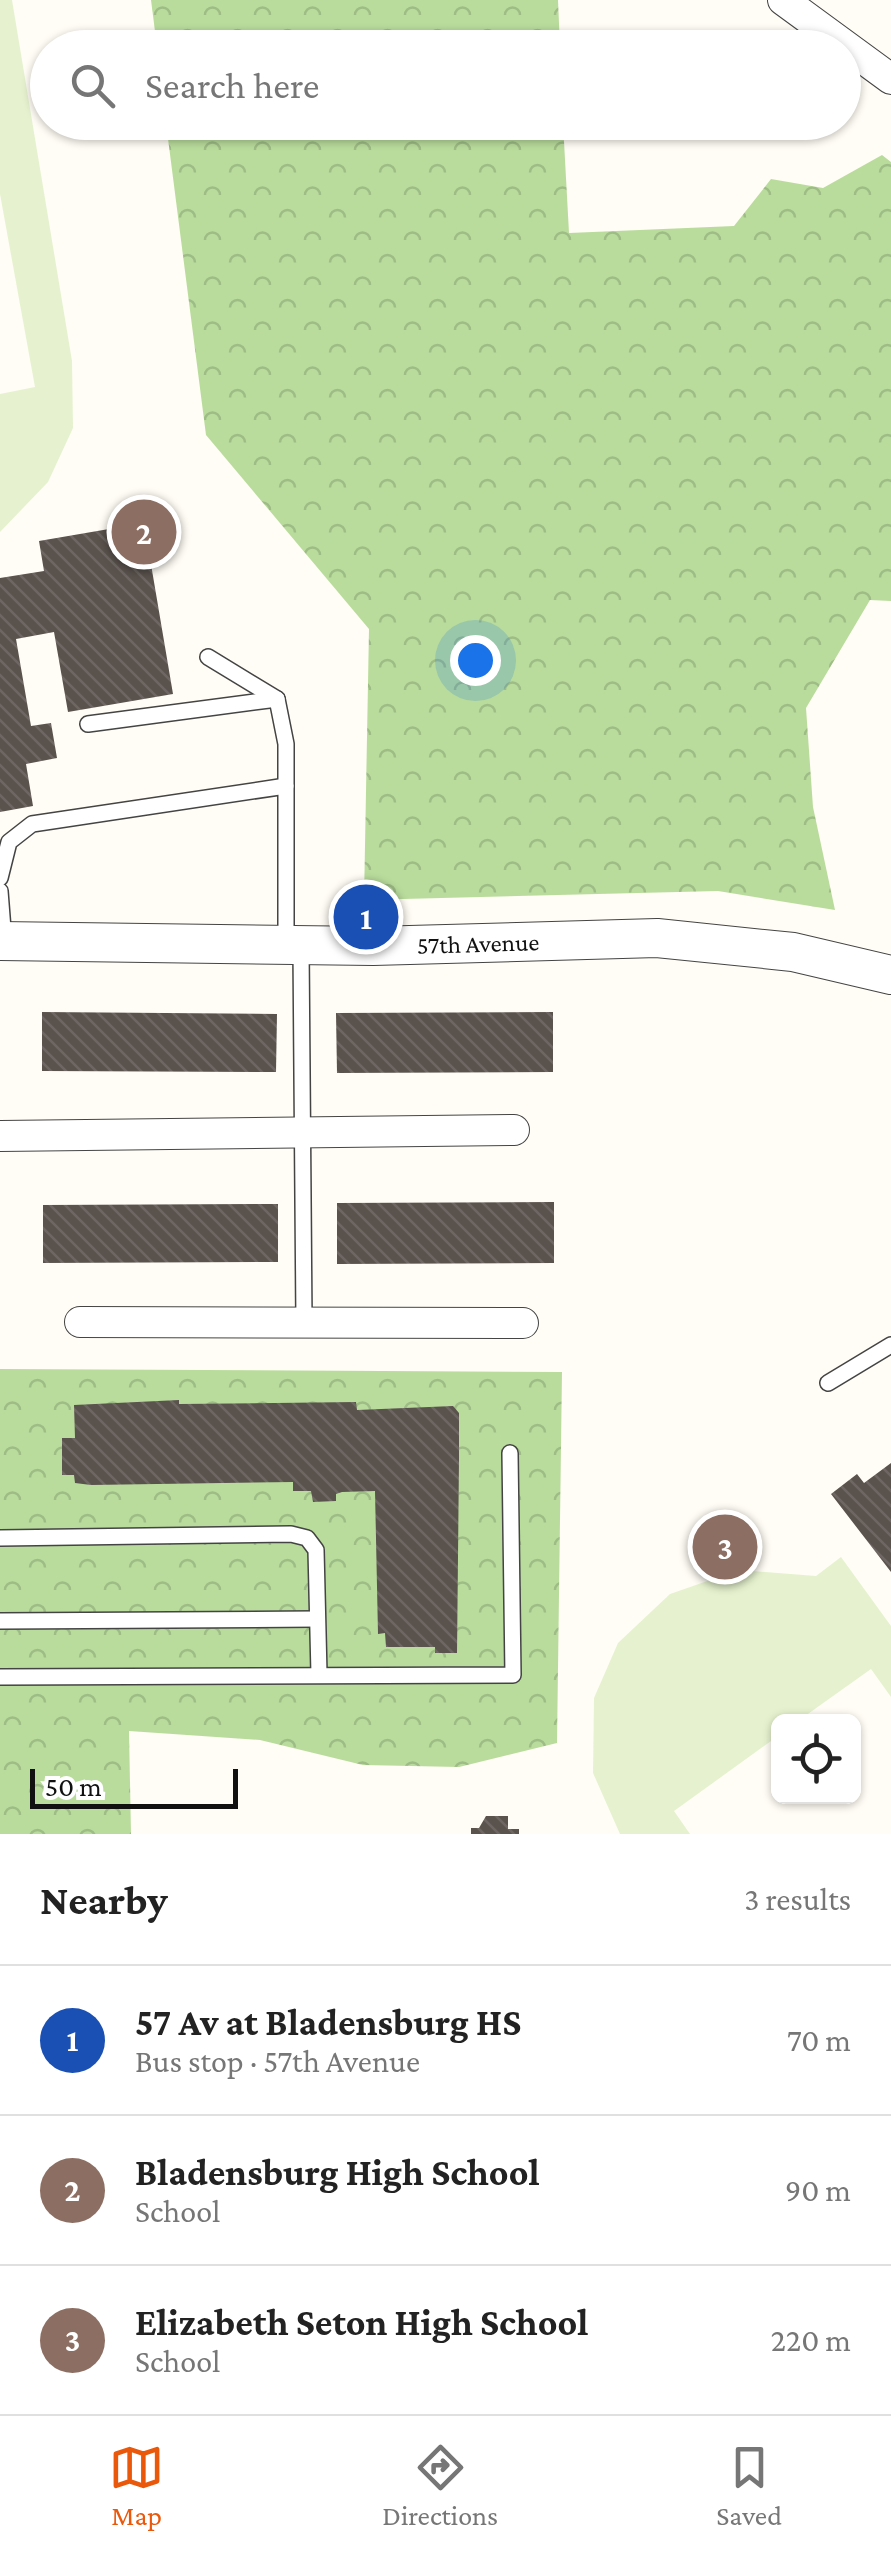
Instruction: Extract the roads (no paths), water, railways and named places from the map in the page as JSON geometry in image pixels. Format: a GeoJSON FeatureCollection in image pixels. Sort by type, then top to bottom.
{"type":"FeatureCollection","features":[{"type":"Feature","properties":{"kind":"street"},"geometry":{"type":"LineString","coordinates":[[784,0],[825,30]]}},
{"type":"Feature","properties":{"kind":"street"},"geometry":{"type":"LineString","coordinates":[[861,56],[891,78]]}},
{"type":"Feature","properties":{"kind":"street","name":"57th Avenue"},"geometry":{"type":"LineString","coordinates":[[2,942],[294,944],[657,938],[794,952],[891,974]]}},
{"type":"Feature","properties":{"kind":"street"},"geometry":{"type":"LineString","coordinates":[[0,1136],[514,1130]]}},
{"type":"Feature","properties":{"kind":"street"},"geometry":{"type":"LineString","coordinates":[[80,1322],[523,1323]]}},
{"type":"Feature","properties":{"kind":"lane"},"geometry":{"type":"LineString","coordinates":[[208,656],[277,699],[286,744],[303,1133],[304,1324]]}},
{"type":"Feature","properties":{"kind":"lane"},"geometry":{"type":"LineString","coordinates":[[88,724],[277,699]]}},
{"type":"Feature","properties":{"kind":"lane"},"geometry":{"type":"LineString","coordinates":[[0,878],[9,842],[32,824],[286,786]]}},
{"type":"Feature","properties":{"kind":"lane"},"geometry":{"type":"LineString","coordinates":[[0,891],[2,942]]}},
{"type":"Feature","properties":{"kind":"lane"},"geometry":{"type":"LineString","coordinates":[[828,1383],[891,1345]]}},
{"type":"Feature","properties":{"kind":"lane"},"geometry":{"type":"LineString","coordinates":[[0,1678],[513,1674],[510,1454]]}},
{"type":"Feature","properties":{"kind":"lane"},"geometry":{"type":"LineString","coordinates":[[0,1538],[291,1534],[307,1538],[316,1550],[318,1674]]}},
{"type":"Feature","properties":{"kind":"lane"},"geometry":{"type":"LineString","coordinates":[[0,1621],[317,1620]]}},
{"type":"Feature","properties":{"kind":"place","name":"Bladensburg High School"},"geometry":{"type":"Point","coordinates":[144,532]}},
{"type":"Feature","properties":{"kind":"place","name":"57 Av at Bladensburg HS"},"geometry":{"type":"Point","coordinates":[366,917]}},
{"type":"Feature","properties":{"kind":"place","name":"Elizabeth Seton High School"},"geometry":{"type":"Point","coordinates":[725,1547]}}]}
